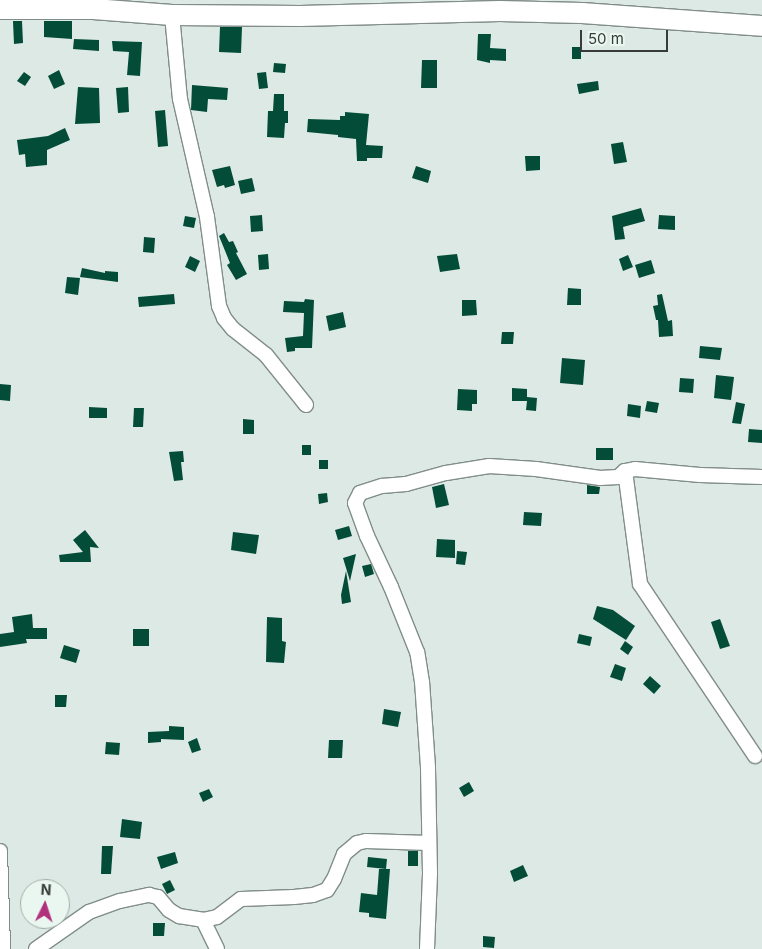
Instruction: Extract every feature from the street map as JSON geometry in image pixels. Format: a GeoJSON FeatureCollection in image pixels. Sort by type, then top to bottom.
{"type":"FeatureCollection","features":[{"type":"Feature","properties":{"kind":"main road"},"geometry":{"type":"LineString","coordinates":[[0,9],[93,9],[172,15],[300,16],[583,7],[762,26]]}},
{"type":"Feature","properties":{"kind":"street"},"geometry":{"type":"LineString","coordinates":[[172,15],[180,99],[207,217],[219,306],[224,318],[233,329],[266,355],[306,405]]}},
{"type":"Feature","properties":{"kind":"street"},"geometry":{"type":"LineString","coordinates":[[427,949],[429,843],[426,730],[418,652],[367,536],[355,503],[360,493],[382,486],[406,484],[473,467],[507,466],[611,478],[618,477],[625,471],[635,468],[700,475],[762,477]]}},
{"type":"Feature","properties":{"kind":"street"},"geometry":{"type":"LineString","coordinates":[[625,471],[640,584],[755,756]]}},
{"type":"Feature","properties":{"kind":"street"},"geometry":{"type":"LineString","coordinates":[[36,949],[89,912],[120,901],[149,895],[158,897],[170,910],[179,916],[203,920],[217,917],[241,900],[313,895],[327,890],[334,880],[344,854],[357,843],[366,841],[429,843]]}},
{"type":"Feature","properties":{"kind":"street"},"geometry":{"type":"LineString","coordinates":[[0,851],[3,949]]}},
{"type":"Feature","properties":{"kind":"street"},"geometry":{"type":"LineString","coordinates":[[203,920],[217,949]]}},
{"type":"Feature","properties":{"kind":"building"},"geometry":{"type":"Polygon","coordinates":[[[13,21],[22,21],[23,43],[14,44],[13,21]]]}},
{"type":"Feature","properties":{"kind":"building"},"geometry":{"type":"Polygon","coordinates":[[[44,21],[72,21],[72,39],[44,37],[44,21]]]}},
{"type":"Feature","properties":{"kind":"building"},"geometry":{"type":"Polygon","coordinates":[[[220,27],[242,27],[241,53],[219,52],[220,27]]]}},
{"type":"Feature","properties":{"kind":"building"},"geometry":{"type":"Polygon","coordinates":[[[478,34],[491,34],[490,48],[506,49],[506,61],[490,60],[490,63],[477,60],[478,34]]]}},
{"type":"Feature","properties":{"kind":"building"},"geometry":{"type":"Polygon","coordinates":[[[74,39],[99,40],[99,51],[73,49],[74,39]]]}},
{"type":"Feature","properties":{"kind":"building"},"geometry":{"type":"Polygon","coordinates":[[[112,41],[142,42],[140,76],[127,75],[129,52],[113,51],[112,41]]]}},
{"type":"Feature","properties":{"kind":"building"},"geometry":{"type":"Polygon","coordinates":[[[572,47],[581,47],[581,59],[572,59],[572,47]]]}},
{"type":"Feature","properties":{"kind":"building"},"geometry":{"type":"Polygon","coordinates":[[[422,60],[437,60],[437,88],[421,88],[422,60]]]}},
{"type":"Feature","properties":{"kind":"building"},"geometry":{"type":"Polygon","coordinates":[[[274,63],[286,64],[285,73],[273,72],[274,63]]]}},
{"type":"Feature","properties":{"kind":"building"},"geometry":{"type":"Polygon","coordinates":[[[59,70],[65,84],[54,89],[48,76],[59,70]]]}},
{"type":"Feature","properties":{"kind":"building"},"geometry":{"type":"Polygon","coordinates":[[[24,72],[31,77],[25,86],[17,81],[24,72]]]}},
{"type":"Feature","properties":{"kind":"building"},"geometry":{"type":"Polygon","coordinates":[[[266,72],[268,88],[259,89],[257,73],[266,72]]]}},
{"type":"Feature","properties":{"kind":"building"},"geometry":{"type":"Polygon","coordinates":[[[598,81],[599,90],[579,94],[577,84],[598,81]]]}},
{"type":"Feature","properties":{"kind":"building"},"geometry":{"type":"Polygon","coordinates":[[[192,85],[228,88],[227,100],[208,99],[207,112],[191,110],[192,85]]]}},
{"type":"Feature","properties":{"kind":"building"},"geometry":{"type":"Polygon","coordinates":[[[78,87],[99,88],[100,123],[75,124],[78,87]]]}},
{"type":"Feature","properties":{"kind":"building"},"geometry":{"type":"Polygon","coordinates":[[[128,87],[129,112],[118,113],[116,88],[128,87]]]}},
{"type":"Feature","properties":{"kind":"building"},"geometry":{"type":"Polygon","coordinates":[[[274,94],[284,94],[284,111],[288,111],[288,123],[285,123],[284,138],[267,137],[268,111],[273,111],[274,94]]]}},
{"type":"Feature","properties":{"kind":"building"},"geometry":{"type":"Polygon","coordinates":[[[165,110],[168,146],[158,147],[155,111],[165,110]]]}},
{"type":"Feature","properties":{"kind":"building"},"geometry":{"type":"Polygon","coordinates":[[[345,112],[369,114],[366,145],[383,146],[382,158],[367,158],[367,161],[357,161],[356,139],[307,132],[308,119],[340,120],[340,116],[345,116],[345,112]]]}},
{"type":"Feature","properties":{"kind":"building"},"geometry":{"type":"Polygon","coordinates":[[[65,128],[70,140],[47,150],[47,165],[26,167],[25,154],[19,155],[17,140],[48,136],[65,128]]]}},
{"type":"Feature","properties":{"kind":"building"},"geometry":{"type":"Polygon","coordinates":[[[623,142],[627,162],[614,164],[611,144],[623,142]]]}},
{"type":"Feature","properties":{"kind":"building"},"geometry":{"type":"Polygon","coordinates":[[[525,156],[540,156],[540,170],[526,171],[525,156]]]}},
{"type":"Feature","properties":{"kind":"building"},"geometry":{"type":"Polygon","coordinates":[[[230,166],[235,185],[225,188],[224,185],[217,187],[212,170],[230,166]]]}},
{"type":"Feature","properties":{"kind":"building"},"geometry":{"type":"Polygon","coordinates":[[[416,166],[431,171],[428,183],[412,178],[416,166]]]}},
{"type":"Feature","properties":{"kind":"building"},"geometry":{"type":"Polygon","coordinates":[[[252,178],[255,191],[241,194],[238,181],[252,178]]]}},
{"type":"Feature","properties":{"kind":"building"},"geometry":{"type":"Polygon","coordinates":[[[641,208],[645,221],[623,227],[625,239],[615,240],[612,216],[641,208]]]}},
{"type":"Feature","properties":{"kind":"building"},"geometry":{"type":"Polygon","coordinates":[[[262,215],[263,231],[251,232],[250,216],[262,215]]]}},
{"type":"Feature","properties":{"kind":"building"},"geometry":{"type":"Polygon","coordinates":[[[659,215],[675,216],[675,230],[658,229],[659,215]]]}},
{"type":"Feature","properties":{"kind":"building"},"geometry":{"type":"Polygon","coordinates":[[[185,216],[196,218],[194,228],[183,226],[185,216]]]}},
{"type":"Feature","properties":{"kind":"building"},"geometry":{"type":"Polygon","coordinates":[[[224,233],[229,242],[233,241],[238,252],[236,253],[247,274],[236,280],[227,265],[230,263],[219,236],[224,233]]]}},
{"type":"Feature","properties":{"kind":"building"},"geometry":{"type":"Polygon","coordinates":[[[144,237],[155,238],[154,253],[143,252],[144,237]]]}},
{"type":"Feature","properties":{"kind":"building"},"geometry":{"type":"Polygon","coordinates":[[[268,254],[269,269],[259,270],[258,255],[268,254]]]}},
{"type":"Feature","properties":{"kind":"building"},"geometry":{"type":"Polygon","coordinates":[[[457,254],[460,269],[440,272],[437,256],[457,254]]]}},
{"type":"Feature","properties":{"kind":"building"},"geometry":{"type":"Polygon","coordinates":[[[628,255],[633,267],[623,271],[619,259],[628,255]]]}},
{"type":"Feature","properties":{"kind":"building"},"geometry":{"type":"Polygon","coordinates":[[[190,256],[200,261],[195,272],[185,267],[190,256]]]}},
{"type":"Feature","properties":{"kind":"building"},"geometry":{"type":"Polygon","coordinates":[[[651,260],[655,273],[639,278],[635,265],[651,260]]]}},
{"type":"Feature","properties":{"kind":"building"},"geometry":{"type":"Polygon","coordinates":[[[82,268],[105,273],[105,271],[118,272],[118,282],[80,277],[82,268]]]}},
{"type":"Feature","properties":{"kind":"building"},"geometry":{"type":"Polygon","coordinates":[[[67,277],[80,278],[78,295],[65,293],[67,277]]]}},
{"type":"Feature","properties":{"kind":"building"},"geometry":{"type":"Polygon","coordinates":[[[568,288],[581,289],[581,305],[567,305],[568,288]]]}},
{"type":"Feature","properties":{"kind":"building"},"geometry":{"type":"Polygon","coordinates":[[[174,294],[175,304],[139,307],[138,297],[174,294]]]}},
{"type":"Feature","properties":{"kind":"building"},"geometry":{"type":"Polygon","coordinates":[[[662,294],[668,321],[672,320],[673,336],[659,337],[658,320],[656,320],[653,306],[658,305],[657,295],[662,294]]]}},
{"type":"Feature","properties":{"kind":"building"},"geometry":{"type":"Polygon","coordinates":[[[305,299],[314,300],[312,348],[295,348],[295,351],[287,352],[285,338],[303,336],[304,313],[283,312],[284,301],[304,302],[305,299]]]}},
{"type":"Feature","properties":{"kind":"building"},"geometry":{"type":"Polygon","coordinates":[[[462,300],[476,300],[477,315],[462,316],[462,300]]]}},
{"type":"Feature","properties":{"kind":"building"},"geometry":{"type":"Polygon","coordinates":[[[343,312],[346,327],[329,331],[326,316],[343,312]]]}},
{"type":"Feature","properties":{"kind":"building"},"geometry":{"type":"Polygon","coordinates":[[[502,332],[514,332],[513,344],[501,344],[502,332]]]}},
{"type":"Feature","properties":{"kind":"building"},"geometry":{"type":"Polygon","coordinates":[[[700,346],[722,348],[720,360],[699,358],[700,346]]]}},
{"type":"Feature","properties":{"kind":"building"},"geometry":{"type":"Polygon","coordinates":[[[562,358],[585,360],[583,385],[560,383],[562,358]]]}},
{"type":"Feature","properties":{"kind":"building"},"geometry":{"type":"Polygon","coordinates":[[[716,375],[734,377],[731,400],[714,398],[716,375]]]}},
{"type":"Feature","properties":{"kind":"building"},"geometry":{"type":"Polygon","coordinates":[[[680,378],[694,379],[693,393],[679,392],[680,378]]]}},
{"type":"Feature","properties":{"kind":"building"},"geometry":{"type":"Polygon","coordinates":[[[0,384],[11,385],[10,401],[0,400],[0,384]]]}},
{"type":"Feature","properties":{"kind":"building"},"geometry":{"type":"Polygon","coordinates":[[[512,388],[527,389],[527,397],[537,398],[536,411],[526,410],[527,401],[512,401],[512,388]]]}},
{"type":"Feature","properties":{"kind":"building"},"geometry":{"type":"Polygon","coordinates":[[[458,389],[477,390],[477,404],[472,404],[472,411],[457,410],[458,389]]]}},
{"type":"Feature","properties":{"kind":"building"},"geometry":{"type":"Polygon","coordinates":[[[647,401],[659,403],[657,413],[645,411],[647,401]]]}},
{"type":"Feature","properties":{"kind":"building"},"geometry":{"type":"Polygon","coordinates":[[[736,402],[745,404],[741,424],[732,423],[736,402]]]}},
{"type":"Feature","properties":{"kind":"building"},"geometry":{"type":"Polygon","coordinates":[[[628,404],[641,406],[640,418],[627,416],[628,404]]]}},
{"type":"Feature","properties":{"kind":"building"},"geometry":{"type":"Polygon","coordinates":[[[89,407],[107,408],[107,418],[89,418],[89,407]]]}},
{"type":"Feature","properties":{"kind":"building"},"geometry":{"type":"Polygon","coordinates":[[[134,408],[144,408],[143,427],[133,427],[134,408]]]}},
{"type":"Feature","properties":{"kind":"building"},"geometry":{"type":"Polygon","coordinates":[[[243,419],[254,420],[254,434],[243,434],[243,419]]]}},
{"type":"Feature","properties":{"kind":"building"},"geometry":{"type":"Polygon","coordinates":[[[749,429],[762,430],[762,443],[748,442],[749,429]]]}},
{"type":"Feature","properties":{"kind":"building"},"geometry":{"type":"Polygon","coordinates":[[[302,445],[311,445],[311,455],[302,455],[302,445]]]}},
{"type":"Feature","properties":{"kind":"building"},"geometry":{"type":"Polygon","coordinates":[[[596,448],[613,448],[613,460],[596,460],[596,448]]]}},
{"type":"Feature","properties":{"kind":"building"},"geometry":{"type":"Polygon","coordinates":[[[183,451],[184,462],[181,462],[183,480],[174,481],[169,452],[183,451]]]}},
{"type":"Feature","properties":{"kind":"building"},"geometry":{"type":"Polygon","coordinates":[[[319,460],[328,460],[328,469],[319,469],[319,460]]]}},
{"type":"Feature","properties":{"kind":"building"},"geometry":{"type":"Polygon","coordinates":[[[444,484],[449,505],[436,508],[432,487],[444,484]]]}},
{"type":"Feature","properties":{"kind":"building"},"geometry":{"type":"Polygon","coordinates":[[[587,485],[600,487],[599,494],[587,494],[587,485]]]}},
{"type":"Feature","properties":{"kind":"building"},"geometry":{"type":"Polygon","coordinates":[[[327,493],[328,502],[319,504],[318,494],[327,493]]]}},
{"type":"Feature","properties":{"kind":"building"},"geometry":{"type":"Polygon","coordinates":[[[524,512],[542,513],[541,526],[523,525],[524,512]]]}},
{"type":"Feature","properties":{"kind":"building"},"geometry":{"type":"Polygon","coordinates":[[[349,526],[352,536],[338,540],[335,530],[349,526]]]}},
{"type":"Feature","properties":{"kind":"building"},"geometry":{"type":"Polygon","coordinates":[[[85,530],[99,548],[90,547],[91,562],[60,562],[59,555],[83,552],[73,540],[85,530]]]}},
{"type":"Feature","properties":{"kind":"building"},"geometry":{"type":"Polygon","coordinates":[[[233,532],[259,535],[256,554],[231,550],[233,532]]]}},
{"type":"Feature","properties":{"kind":"building"},"geometry":{"type":"Polygon","coordinates":[[[437,539],[455,540],[455,558],[436,557],[437,539]]]}},
{"type":"Feature","properties":{"kind":"building"},"geometry":{"type":"Polygon","coordinates":[[[457,551],[467,552],[465,565],[456,564],[457,551]]]}},
{"type":"Feature","properties":{"kind":"building"},"geometry":{"type":"Polygon","coordinates":[[[356,554],[350,581],[343,558],[356,554]]]}},
{"type":"Feature","properties":{"kind":"building"},"geometry":{"type":"Polygon","coordinates":[[[371,564],[374,574],[365,577],[362,566],[371,564]]]}},
{"type":"Feature","properties":{"kind":"building"},"geometry":{"type":"Polygon","coordinates":[[[346,571],[351,602],[342,604],[341,595],[346,571]]]}},
{"type":"Feature","properties":{"kind":"building"},"geometry":{"type":"Polygon","coordinates":[[[597,606],[613,610],[635,626],[626,640],[593,619],[597,606]]]}},
{"type":"Feature","properties":{"kind":"building"},"geometry":{"type":"Polygon","coordinates":[[[32,614],[33,628],[47,628],[47,639],[26,639],[27,643],[0,647],[0,634],[14,632],[12,617],[32,614]]]}},
{"type":"Feature","properties":{"kind":"building"},"geometry":{"type":"Polygon","coordinates":[[[267,617],[282,618],[282,641],[286,642],[284,663],[266,662],[267,617]]]}},
{"type":"Feature","properties":{"kind":"building"},"geometry":{"type":"Polygon","coordinates":[[[720,619],[730,646],[720,649],[711,622],[720,619]]]}},
{"type":"Feature","properties":{"kind":"building"},"geometry":{"type":"Polygon","coordinates":[[[133,629],[149,629],[149,646],[133,646],[133,629]]]}},
{"type":"Feature","properties":{"kind":"building"},"geometry":{"type":"Polygon","coordinates":[[[579,634],[592,637],[590,646],[577,643],[579,634]]]}},
{"type":"Feature","properties":{"kind":"building"},"geometry":{"type":"Polygon","coordinates":[[[625,641],[633,647],[628,655],[620,649],[625,641]]]}},
{"type":"Feature","properties":{"kind":"building"},"geometry":{"type":"Polygon","coordinates":[[[64,645],[80,650],[76,663],[60,658],[64,645]]]}},
{"type":"Feature","properties":{"kind":"building"},"geometry":{"type":"Polygon","coordinates":[[[615,664],[626,668],[622,681],[610,677],[615,664]]]}},
{"type":"Feature","properties":{"kind":"building"},"geometry":{"type":"Polygon","coordinates":[[[650,676],[661,686],[654,694],[643,684],[650,676]]]}},
{"type":"Feature","properties":{"kind":"building"},"geometry":{"type":"Polygon","coordinates":[[[55,695],[67,695],[66,707],[55,707],[55,695]]]}},
{"type":"Feature","properties":{"kind":"building"},"geometry":{"type":"Polygon","coordinates":[[[384,709],[401,712],[398,727],[382,724],[384,709]]]}},
{"type":"Feature","properties":{"kind":"building"},"geometry":{"type":"Polygon","coordinates":[[[169,726],[184,727],[184,740],[161,739],[161,742],[148,743],[148,732],[169,731],[169,726]]]}},
{"type":"Feature","properties":{"kind":"building"},"geometry":{"type":"Polygon","coordinates":[[[197,738],[201,750],[192,753],[188,742],[197,738]]]}},
{"type":"Feature","properties":{"kind":"building"},"geometry":{"type":"Polygon","coordinates":[[[329,740],[343,740],[342,758],[328,758],[329,740]]]}},
{"type":"Feature","properties":{"kind":"building"},"geometry":{"type":"Polygon","coordinates":[[[106,742],[120,743],[119,755],[105,754],[106,742]]]}},
{"type":"Feature","properties":{"kind":"building"},"geometry":{"type":"Polygon","coordinates":[[[469,782],[474,791],[464,797],[459,788],[469,782]]]}},
{"type":"Feature","properties":{"kind":"building"},"geometry":{"type":"Polygon","coordinates":[[[209,789],[213,797],[203,802],[199,793],[209,789]]]}},
{"type":"Feature","properties":{"kind":"building"},"geometry":{"type":"Polygon","coordinates":[[[122,819],[142,822],[140,839],[120,837],[122,819]]]}},
{"type":"Feature","properties":{"kind":"building"},"geometry":{"type":"Polygon","coordinates":[[[102,846],[113,846],[111,874],[101,874],[102,846]]]}},
{"type":"Feature","properties":{"kind":"building"},"geometry":{"type":"Polygon","coordinates":[[[408,851],[418,851],[418,866],[408,866],[408,851]]]}},
{"type":"Feature","properties":{"kind":"building"},"geometry":{"type":"Polygon","coordinates":[[[175,852],[178,863],[161,869],[157,857],[175,852]]]}},
{"type":"Feature","properties":{"kind":"building"},"geometry":{"type":"Polygon","coordinates":[[[368,857],[387,859],[386,869],[367,867],[368,857]]]}},
{"type":"Feature","properties":{"kind":"building"},"geometry":{"type":"Polygon","coordinates":[[[523,865],[528,876],[514,882],[510,871],[523,865]]]}},
{"type":"Feature","properties":{"kind":"building"},"geometry":{"type":"Polygon","coordinates":[[[379,869],[390,869],[386,919],[369,917],[369,913],[359,912],[361,893],[377,895],[379,869]]]}},
{"type":"Feature","properties":{"kind":"building"},"geometry":{"type":"Polygon","coordinates":[[[170,880],[175,890],[167,894],[162,884],[170,880]]]}},
{"type":"Feature","properties":{"kind":"building"},"geometry":{"type":"Polygon","coordinates":[[[153,923],[165,923],[164,936],[153,936],[153,923]]]}},
{"type":"Feature","properties":{"kind":"building"},"geometry":{"type":"Polygon","coordinates":[[[483,936],[495,937],[494,948],[483,947],[483,936]]]}}]}
